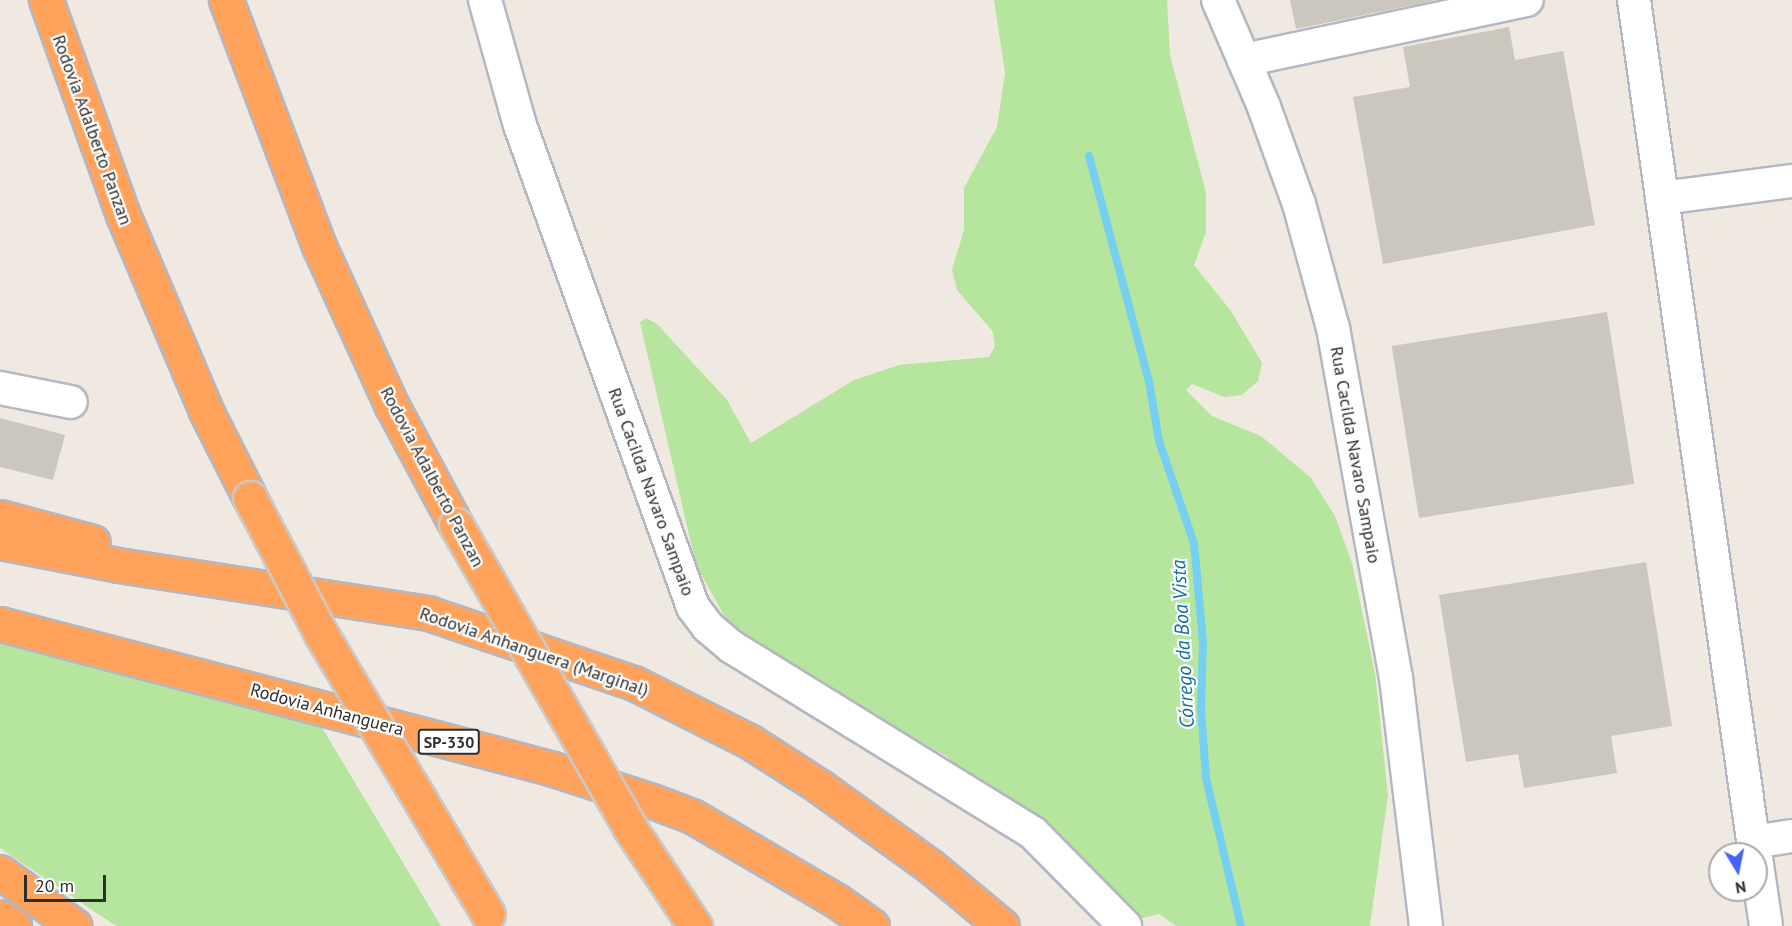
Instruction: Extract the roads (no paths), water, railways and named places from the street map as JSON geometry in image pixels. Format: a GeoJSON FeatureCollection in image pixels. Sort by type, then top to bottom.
{"type":"FeatureCollection","features":[{"type":"Feature","properties":{"kind":"highway","name":"Rodovia Adalberto Panzan"},"geometry":{"type":"LineString","coordinates":[[46,0],[123,214],[206,411],[321,634],[492,920]]}},
{"type":"Feature","properties":{"kind":"highway","name":"Rodovia Adalberto Panzan"},"geometry":{"type":"LineString","coordinates":[[226,0],[319,246],[391,404],[456,525],[624,818],[695,926]]}},
{"type":"Feature","properties":{"kind":"highway"},"geometry":{"type":"LineString","coordinates":[[0,517],[110,547],[191,576]]}},
{"type":"Feature","properties":{"kind":"highway","name":"Rodovia Anhanguera (Marginal)"},"geometry":{"type":"LineString","coordinates":[[0,542],[191,576],[428,613],[634,683],[749,741],[819,786],[930,866],[1002,926]]}},
{"type":"Feature","properties":{"kind":"highway","name":"Rodovia Anhanguera"},"geometry":{"type":"LineString","coordinates":[[0,624],[550,768],[652,801],[692,816],[837,901],[872,926]]}},
{"type":"Feature","properties":{"kind":"highway"},"geometry":{"type":"LineString","coordinates":[[0,872],[75,926]]}},
{"type":"Feature","properties":{"kind":"highway"},"geometry":{"type":"LineString","coordinates":[[0,918],[14,926]]}},
{"type":"Feature","properties":{"kind":"street","name":"Rua Cacilda Navaro Sampaio"},"geometry":{"type":"LineString","coordinates":[[485,0],[520,124],[693,608],[708,627],[732,647],[1033,833],[1125,926]]}},
{"type":"Feature","properties":{"kind":"street","name":"Rua Cacilda Navaro Sampaio"},"geometry":{"type":"LineString","coordinates":[[1218,0],[1244,60],[1299,204],[1333,328],[1396,678],[1426,926]]}},
{"type":"Feature","properties":{"kind":"street"},"geometry":{"type":"LineString","coordinates":[[1244,60],[1527,0]]}},
{"type":"Feature","properties":{"kind":"street"},"geometry":{"type":"LineString","coordinates":[[1634,0],[1754,842]]}},
{"type":"Feature","properties":{"kind":"street"},"geometry":{"type":"LineString","coordinates":[[1662,198],[1792,182]]}},
{"type":"Feature","properties":{"kind":"street"},"geometry":{"type":"LineString","coordinates":[[0,388],[71,402]]}},
{"type":"Feature","properties":{"kind":"street"},"geometry":{"type":"LineString","coordinates":[[1768,846],[1792,836]]}},
{"type":"Feature","properties":{"kind":"street"},"geometry":{"type":"LineString","coordinates":[[1763,902],[1767,926]]}},
{"type":"Feature","properties":{"kind":"waterway","name":"Córrego da Boa Vista"},"geometry":{"type":"LineString","coordinates":[[1089,156],[1149,381],[1159,441],[1194,543],[1203,641],[1201,708],[1206,778],[1241,926]]}}]}
